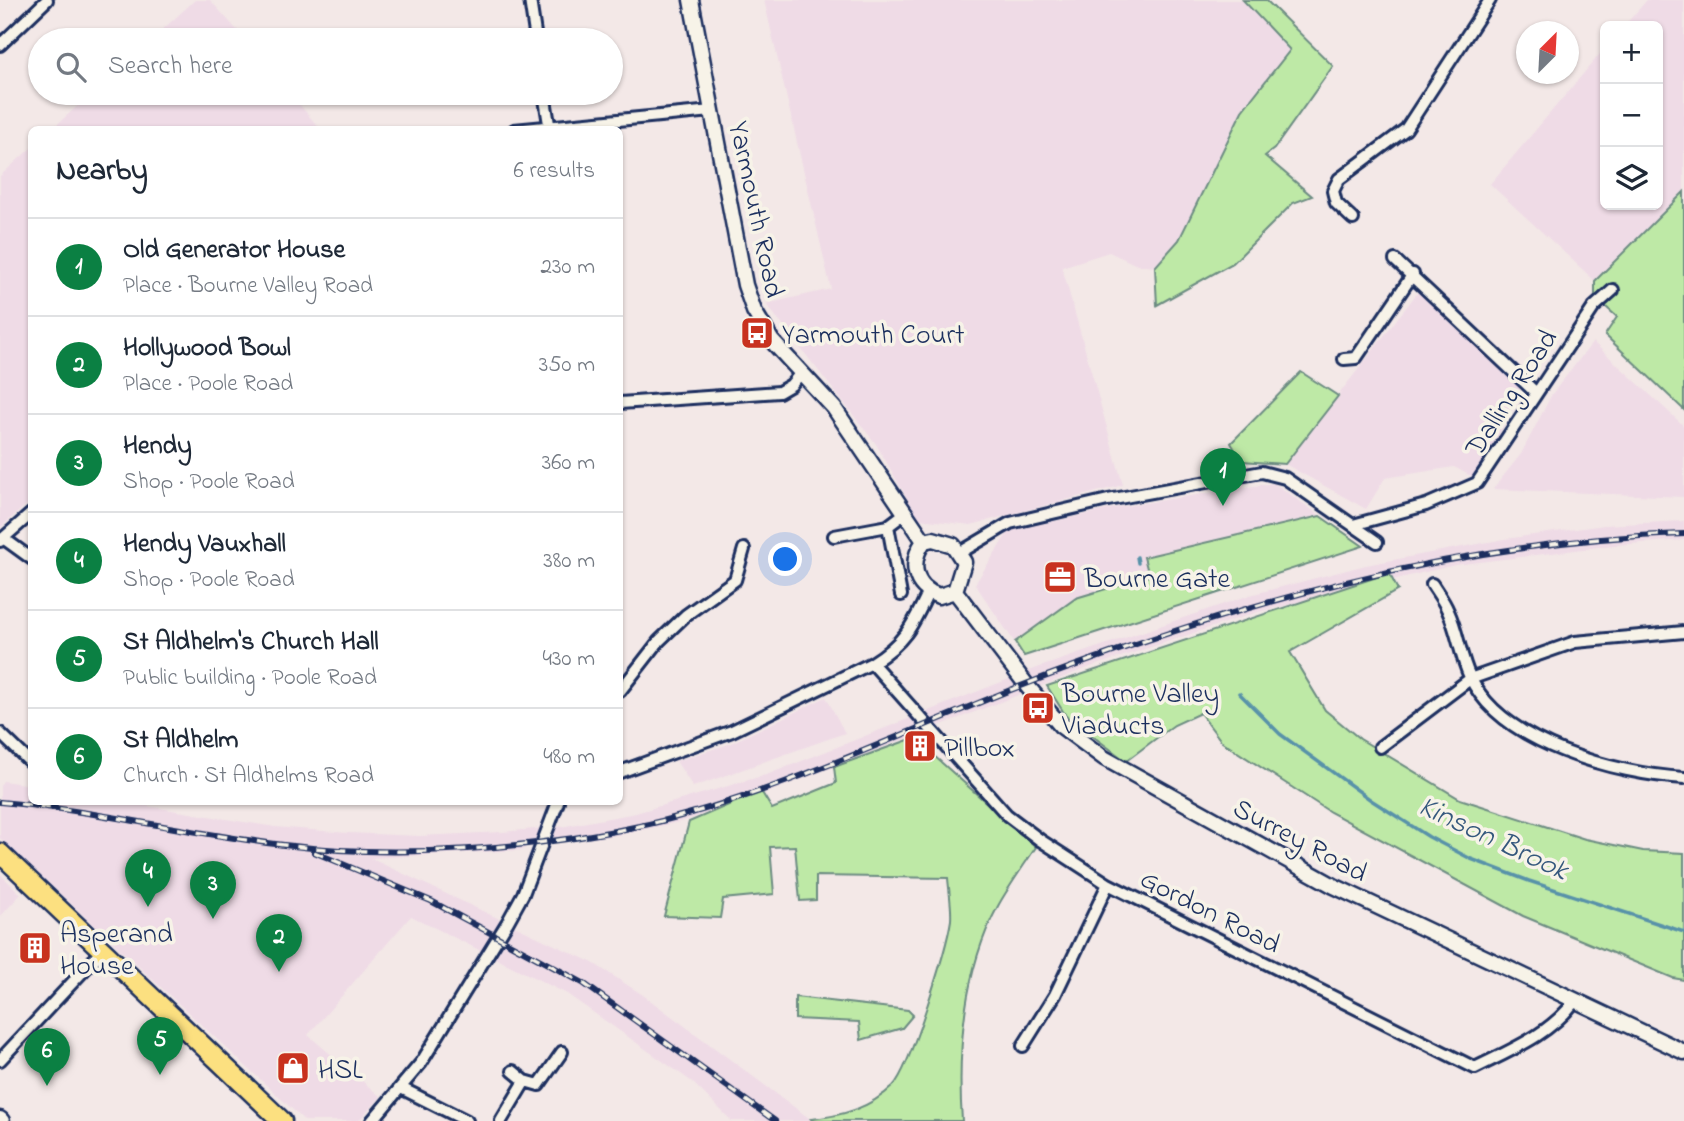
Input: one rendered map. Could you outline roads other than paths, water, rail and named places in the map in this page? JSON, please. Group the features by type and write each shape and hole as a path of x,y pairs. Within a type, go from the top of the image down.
{"highway":[{"path":"0,853 101,952 282,1121"}],"street":[{"path":"0,46 47,0"},
{"path":"530,0 534,28"},
{"name":"Yarmouth Road","path":"691,0 745,285 763,328 800,374 835,408 924,541"},
{"path":"1353,219 1336,203 1333,191 1339,179 1406,128 1490,0"},
{"path":"546,105 550,126"},
{"path":"569,126 712,111"},
{"path":"1395,260 1413,274 1535,392"},
{"path":"1344,359 1356,358 1413,274"},
{"name":"Dalling Road","path":"1353,525 1426,505 1477,483 1594,307 1612,290"},
{"path":"623,403 779,391 791,385 800,374"},
{"path":"961,552 1010,523 1108,500 1262,472 1274,473 1377,542"},
{"path":"834,536 888,526 904,514"},
{"path":"28,516 2,539 28,556"},
{"path":"888,526 901,595"},
{"path":"944,540 961,552 964,571 956,591 939,596 928,593 920,585 915,566 916,552 924,541 944,540"},
{"path":"623,687 659,641 685,615 735,580 744,549"},
{"path":"1432,583 1448,611 1470,679 1494,711 1539,740 1577,758 1616,770 1684,778"},
{"name":"Surrey Road","path":"956,591 1028,687 1061,726 1104,758 1272,854 1684,1052"},
{"path":"623,771 732,731 872,663 892,650 909,634 928,593"},
{"path":"1380,747 1426,709 1470,679 1575,642 1684,632"},
{"name":"Gordon Road","path":"872,663 1007,815 1040,840 1108,884 1475,1068 1542,1035 1560,1021 1575,1001"},
{"path":"0,733 28,760"},
{"path":"372,1121 401,1088 435,1041 523,894 557,805"},
{"path":"1023,1046 1055,995 1108,884"},
{"path":"0,1060 101,952"},
{"path":"513,1071 525,1081 539,1086 562,1052"},
{"path":"501,1121 525,1081"},
{"path":"401,1088 467,1121"}],"waterway":[{"name":"Kinson Brook","path":"1137,557 1138,563"},
{"name":"Kinson Brook","path":"1239,693 1280,734 1371,800 1429,837 1471,859 1529,881 1684,932"}],"railway":[{"path":"0,802 248,840 327,849 467,849 606,833 741,798 1089,660 1255,606 1424,565 1510,550 1597,539 1684,534"},
{"path":"314,852 431,901 583,983 775,1121"}],"place":[{"name":"Yarmouth Court","path":"757,333"},
{"name":"Old Generator House","path":"1223,506"},
{"name":"Bourne Gate","path":"1060,577"},
{"name":"Bourne Valley Viaducts","path":"1038,708"},
{"name":"Pillbox","path":"920,746"},
{"name":"Hendy Vauxhall","path":"148,907"},
{"name":"Hendy","path":"213,919"},
{"name":"Asperand House","path":"35,948"},
{"name":"Hollywood Bowl","path":"279,972"},
{"name":"HSL","path":"293,1068"},
{"name":"St Aldhelm's Church Hall","path":"160,1075"},
{"name":"St Aldhelm","path":"47,1086"}]}
